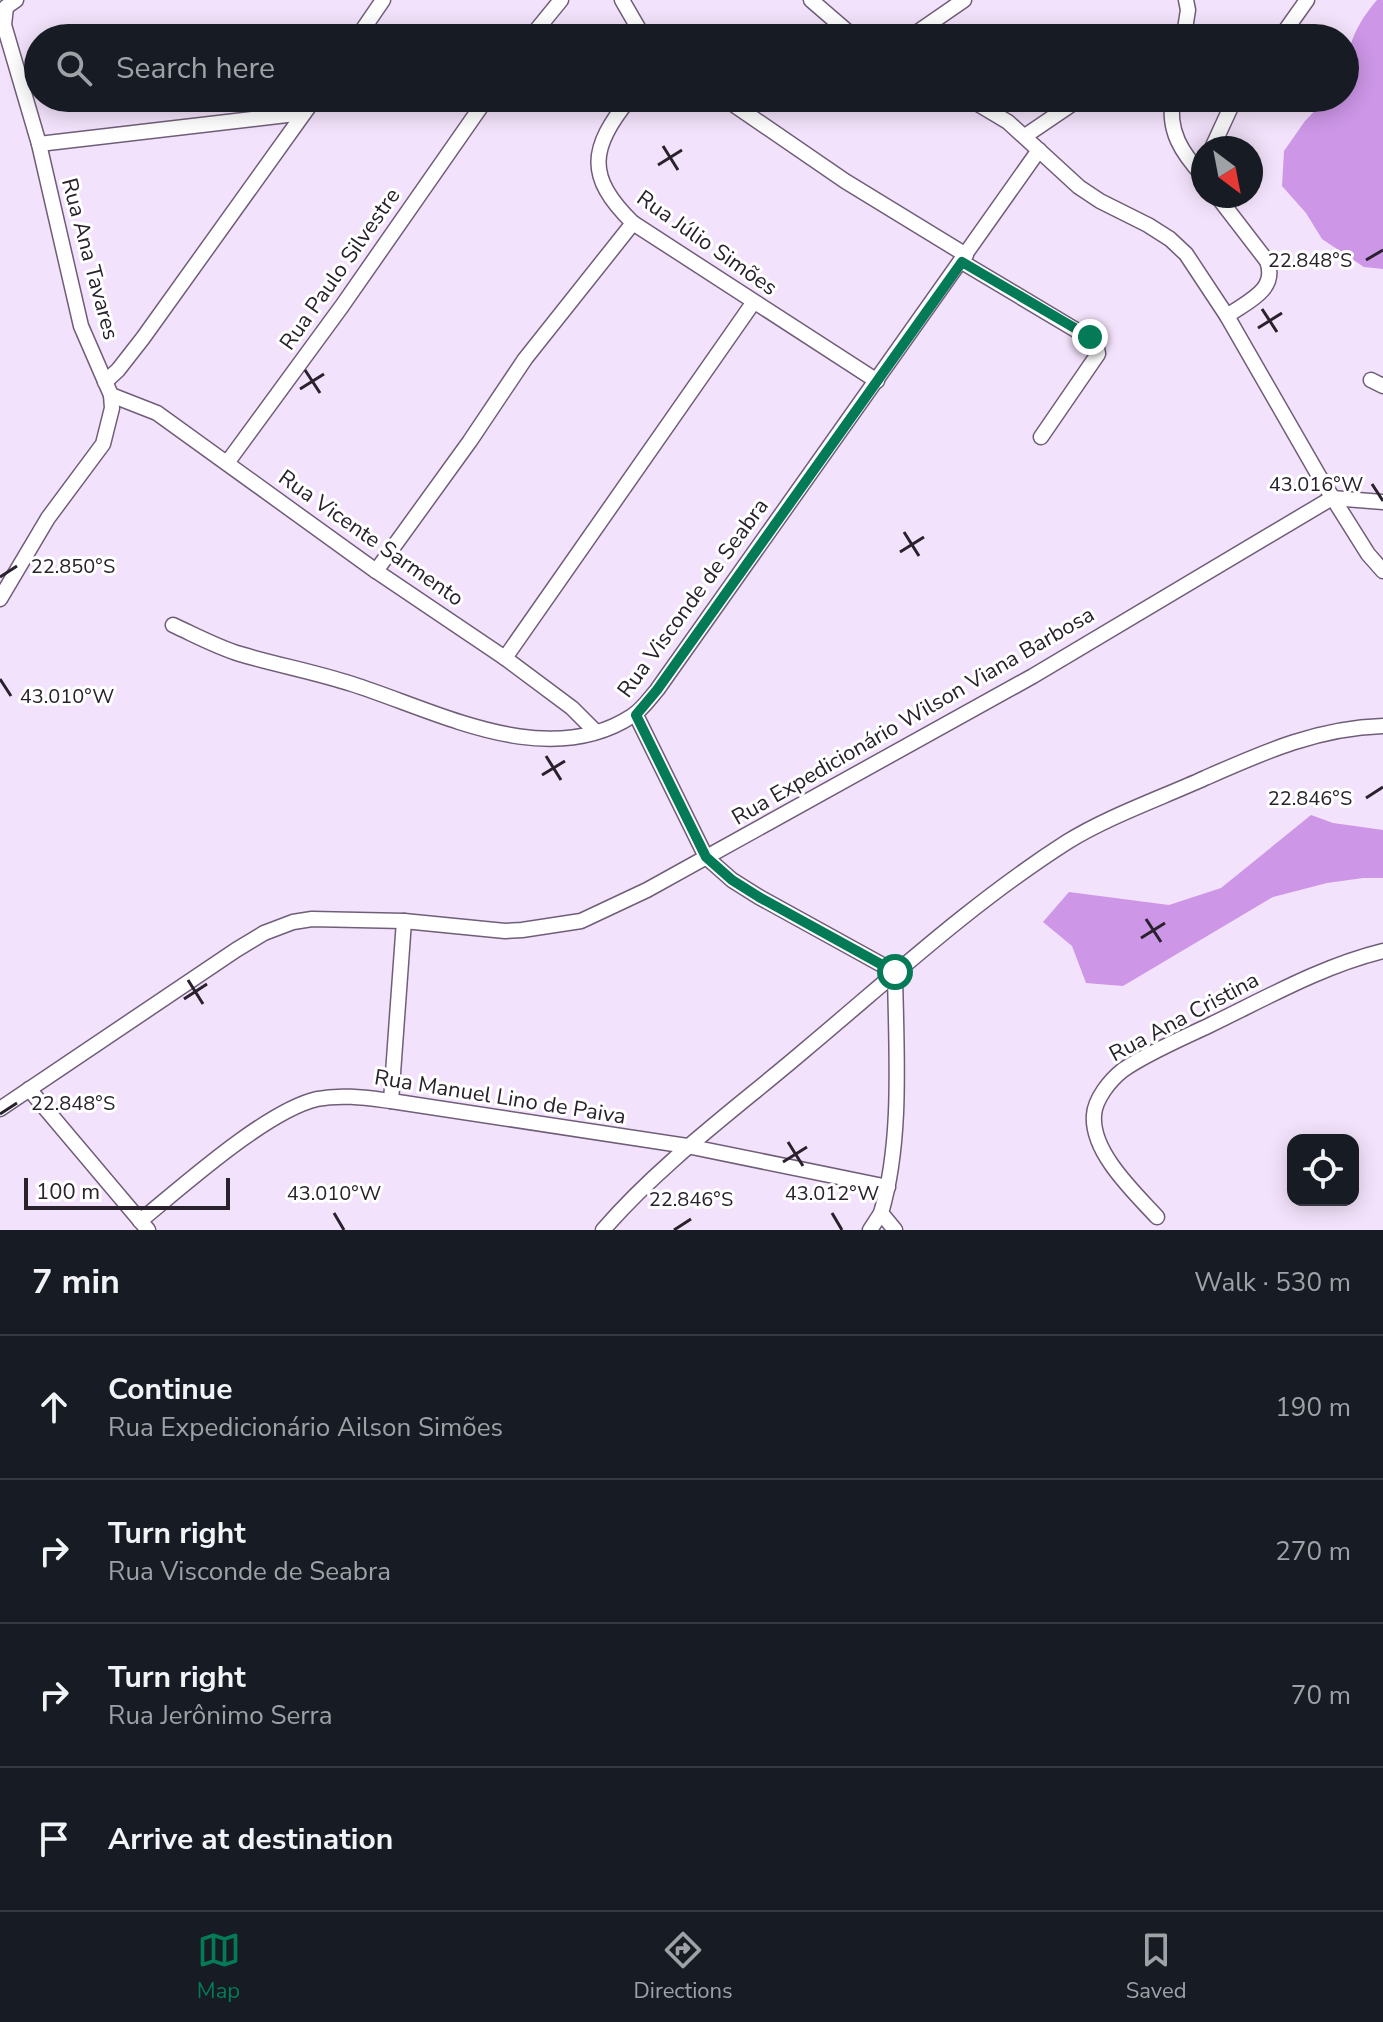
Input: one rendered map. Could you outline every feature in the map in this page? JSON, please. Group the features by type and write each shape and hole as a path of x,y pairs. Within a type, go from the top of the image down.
{"street":[{"name":"Rua Ana Tavares","path":"16,0 6,7 4,25 24,93"},
{"path":"367,24 383,0"},
{"path":"541,24 561,0"},
{"path":"622,0 636,24"},
{"path":"811,0 839,24"},
{"path":"929,24 964,0"},
{"path":"1185,24 1188,10 1186,0"},
{"path":"1290,24 1307,0"},
{"name":"Rua Ana Tavares","path":"30,112 81,326 108,388"},
{"name":"Rua Paulo Silvestre","path":"227,463 342,306 477,112"},
{"name":"Rua Júlio Simões","path":"621,112 603,138 597,163 604,189 616,206 633,223 877,381"},
{"path":"744,112 845,181 1096,342 1098,354 1041,437"},
{"path":"991,112 1008,122 1058,169 1100,201 1170,239 1201,275 1332,498 1368,554 1383,571"},
{"path":"1025,136 1060,112"},
{"path":"1172,112 1176,139 1191,163"},
{"path":"1218,136 1229,112"},
{"path":"39,144 304,113"},
{"path":"0,599 48,518 103,444 111,420 108,388 304,113"},
{"name":"Rua Visconde de Seabra","path":"173,625 238,653 335,678 469,727 535,738 564,738 596,732 636,715 657,690 1039,150"},
{"path":"1226,208 1267,261 1271,272 1263,290 1227,316"},
{"path":"376,571 525,359 633,223"},
{"path":"505,658 753,303"},
{"name":"Rua Vicente Sarmento","path":"108,388 157,413 376,571 505,658 572,708 596,732"},
{"path":"1332,498 1383,502"},
{"name":"Rua Expedicionário Wilson Viana Barbosa","path":"3,1103 29,1089 264,933 293,922 312,919 404,921 505,931 581,921 647,890 1033,676 1332,498"},
{"path":"636,715 706,857 732,880 759,897 895,972"},
{"path":"603,1230 687,1146 808,1048 970,909 1070,841 1280,744 1349,727 1383,726"},
{"path":"391,1101 404,921"},
{"name":"Rua Ana Cristina","path":"1157,1217 1117,1172 1099,1142 1094,1115 1103,1091 1123,1070 1180,1040 1348,960 1383,951"},
{"path":"870,1230 881,1213 893,1150 895,972"},
{"path":"29,1089 144,1225"},
{"name":"Rua Manuel Lino de Paiva","path":"144,1225 230,1150 292,1108 318,1099 344,1096 687,1146 888,1187"},
{"path":"881,1213 895,1230"}],"shaded area":[{"path":"1377,0 1383,0 1383,269 1364,267 1322,239 1306,213 1282,186 1284,151 1314,112 1359,112 1359,25"},
{"path":"1311,815 1333,823 1383,830 1383,878 1327,883 1273,897 1123,986 1086,983 1072,946 1043,922 1069,892 1169,905 1221,888"}],"route":[{"path":"895,972 759,897 732,880 706,857 636,715 657,690 962,262 1090,337"}]}
